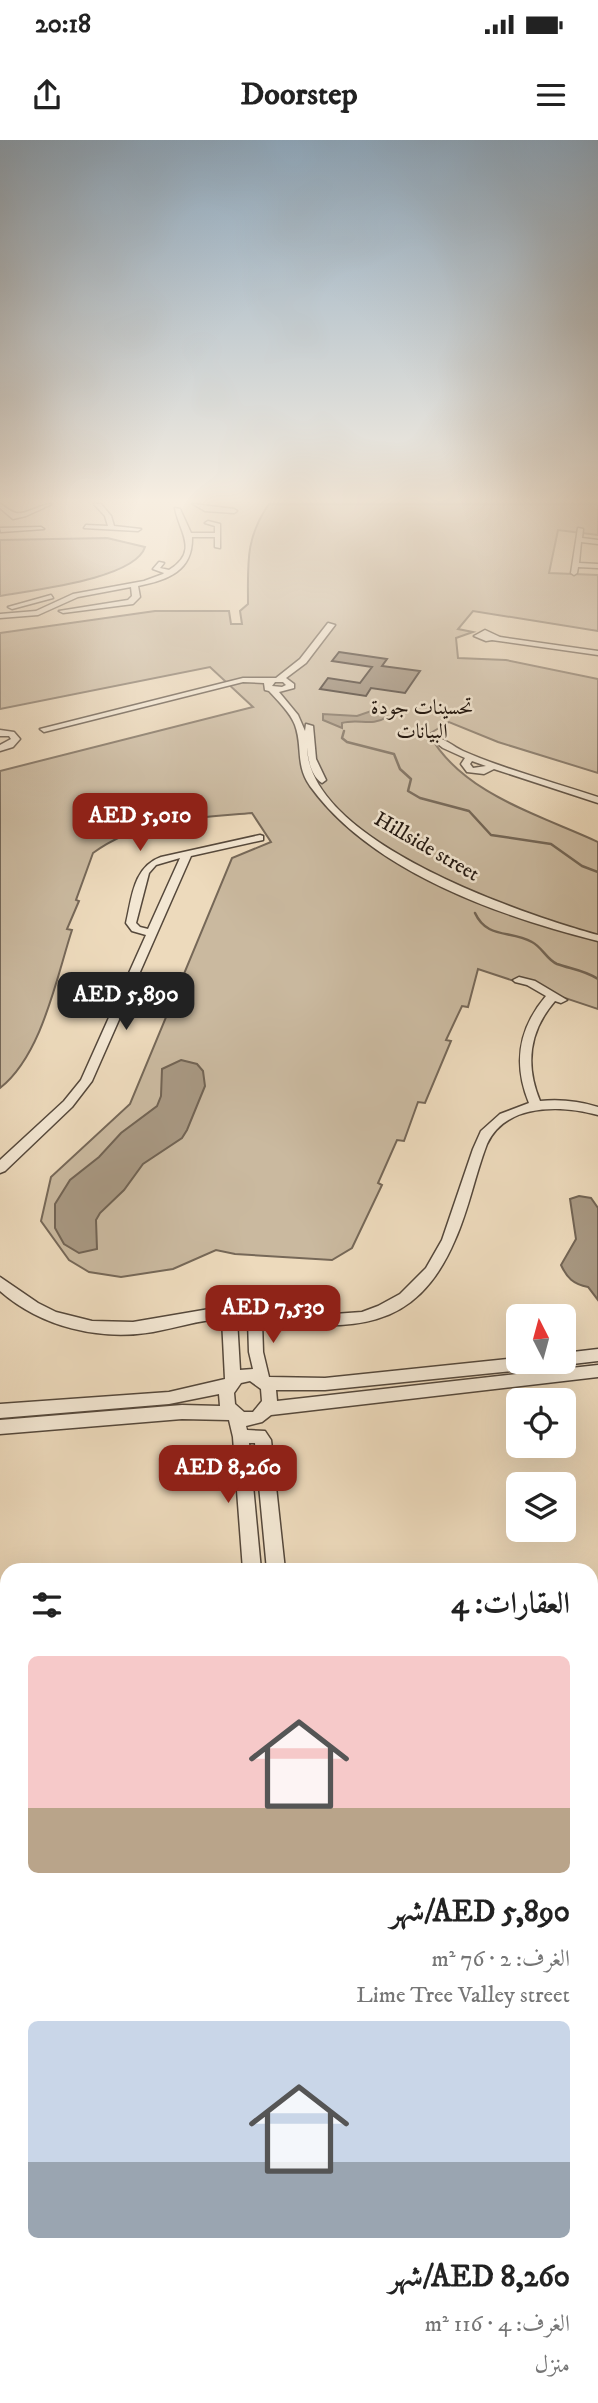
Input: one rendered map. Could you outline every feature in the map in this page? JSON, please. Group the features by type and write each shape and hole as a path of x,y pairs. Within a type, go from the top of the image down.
{"street":[{"path":"0,616 41,612 43,610"},
{"path":"63,611 73,610"},
{"path":"44,729 247,682 288,686 303,661 331,625"},
{"path":"470,628 485,632 478,636 598,653"},
{"path":"272,684 303,661"},
{"name":"Hillside street","path":"272,684 299,724 301,757 310,778 328,801 406,861 453,886 520,914 598,938"},
{"name":"Hillside street","path":"288,686 286,695 307,721 312,759 320,777 368,831 468,886 520,907 598,931"},
{"path":"0,733 11,734 16,739 10,745 0,748"},
{"path":"437,738 442,745 471,757 598,800"},
{"path":"152,933 136,929 131,923 144,872 158,860 260,838"},
{"path":"0,1168 81,1089 187,854"},
{"path":"519,980 557,998 533,1021 524,1050 527,1083 536,1106"},
{"path":"0,1283 22,1301 42,1312 88,1326 141,1328 204,1314 255,1314 300,1322 339,1322 375,1314 405,1299 427,1279 441,1256 485,1136 504,1117 536,1106 568,1105 598,1111"},
{"path":"229,1313 232,1383 224,1401 234,1414 242,1437 251,1563"},
{"path":"255,1314 256,1339 263,1378 272,1396 268,1409"},
{"path":"231,1338 237,1332 246,1331 256,1339"},
{"path":"576,1358 598,1356"},
{"path":"0,1411 152,1400 232,1383 246,1377 335,1383 506,1366"},
{"path":"0,1427 181,1412 254,1417 268,1409 302,1402 598,1371"},
{"path":"242,1437 258,1436 263,1440 275,1563"}],"shaded area":[{"path":"598,610 598,631 473,611 458,629 473,632 456,638 458,658 506,660 598,679 598,773 498,742 449,722 429,734 443,755 482,787 528,812 598,842 598,1009 478,969 468,1007 462,1006 446,1040 451,1041 425,1103 418,1102 404,1141 397,1140 378,1183 382,1185 352,1248 332,1260 235,1254 216,1250 173,1269 121,1277 89,1272 69,1260 41,1221 51,1177 130,1104 232,858 271,842 252,813 190,819 149,827 130,833 93,853 76,900 79,901 67,929 72,930 46,1015 27,1056 0,1088 0,771 253,707 210,667 0,709 0,633 155,611 229,611 231,624 242,624 240,611"},
{"path":"377,709 385,711 387,717 370,722 342,723 342,728 323,720 323,714 357,716"},
{"path":"181,1060 197,1064 203,1071 205,1086 187,1130 182,1138 143,1164 124,1190 100,1213 96,1220 97,1249 79,1253 64,1244 55,1228 55,1204 70,1180 99,1157 121,1133 157,1106 161,1096 162,1069"},
{"path":"579,1196 591,1198 598,1208 598,1300 588,1287 571,1280 561,1265 576,1239 570,1199"}],"building":[{"path":"339,652 387,659 382,666 420,671 405,693 371,688 366,696 320,689 328,678 360,683 372,667 332,661"}],"waterway":[{"path":"344,731 342,738 347,742 394,754 400,769 411,779 408,791 420,798 469,811 491,835 551,844 582,866 598,872"},
{"path":"475,913 486,927 524,938 539,947 553,962 598,979"}],"district":[{"name":"تحسينات جودة البيانات","path":"422,719"}]}
